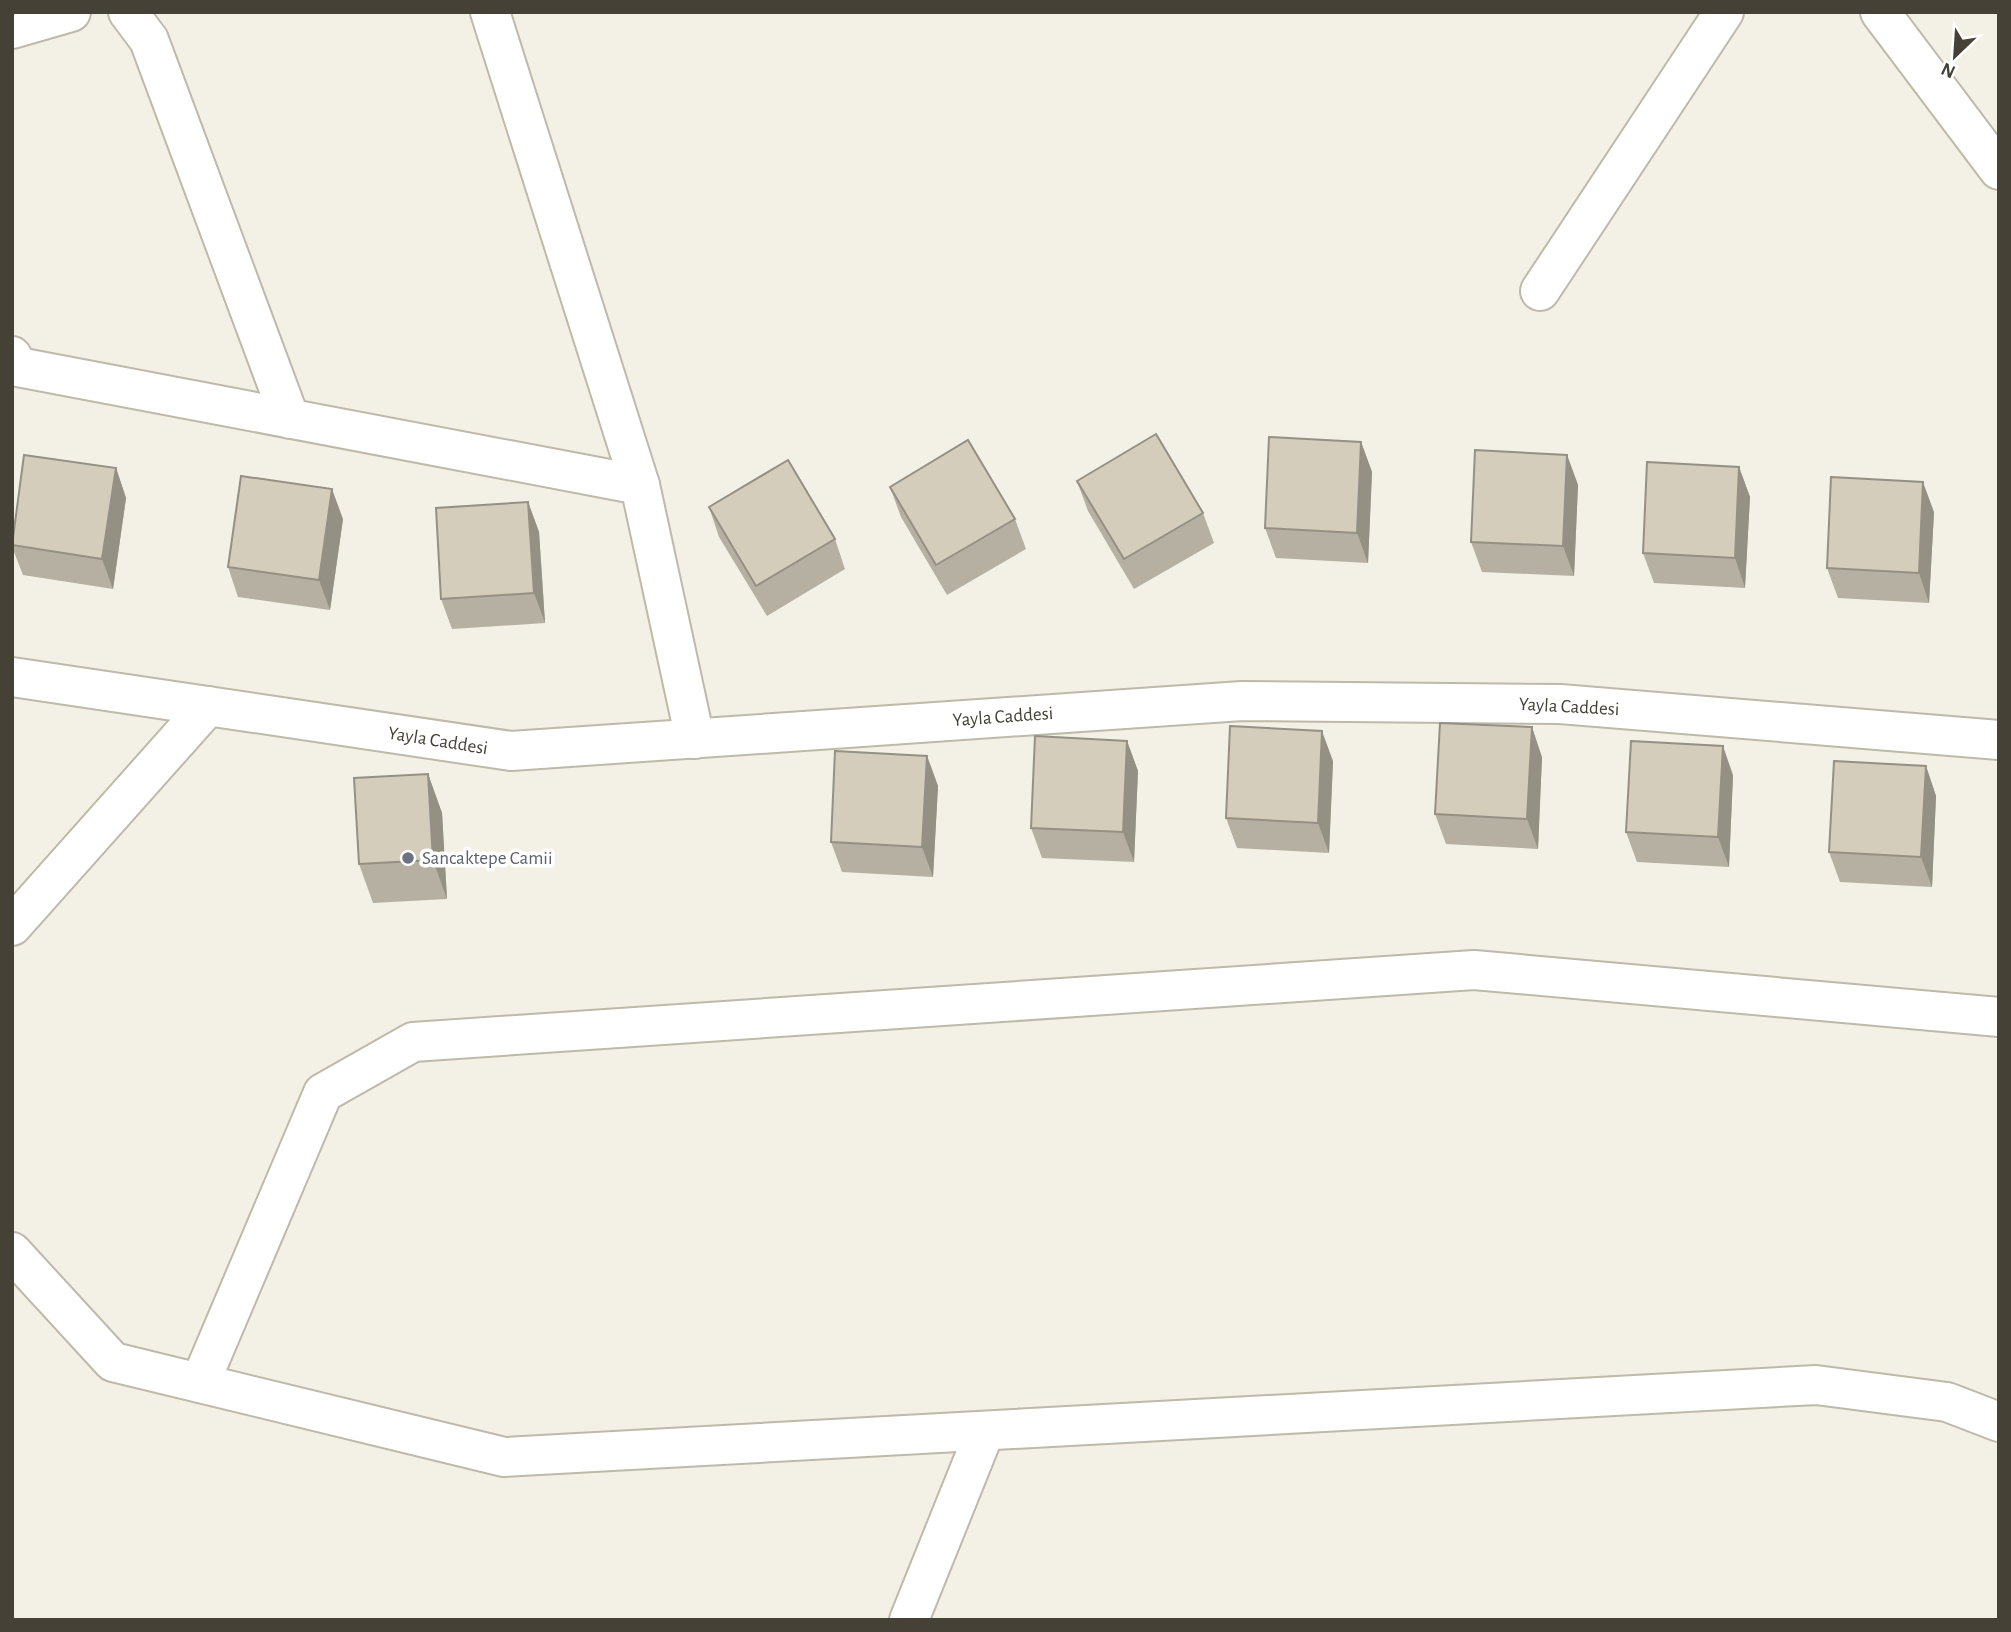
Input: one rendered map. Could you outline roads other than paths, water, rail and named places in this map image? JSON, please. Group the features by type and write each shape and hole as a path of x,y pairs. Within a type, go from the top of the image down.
{"street":[{"path":"12,29 71,12"},
{"path":"128,12 149,40 290,419"},
{"path":"490,12 640,485 695,739"},
{"path":"1540,291 1724,12"},
{"path":"1880,12 1999,170"},
{"path":"12,356 18,367 640,485"},
{"name":"Yayla Caddesi","path":"12,677 511,751 1256,701 1560,705 1999,740"},
{"path":"12,926 208,706"},
{"path":"200,1383 323,1093 413,1042 1474,970 1999,1017"},
{"path":"12,1252 113,1362 504,1457 1816,1385 1947,1402 1999,1422"},
{"path":"909,1620 985,1431"}],"place":[{"name":"Sancaktepe Camii","path":"408,858"}]}
